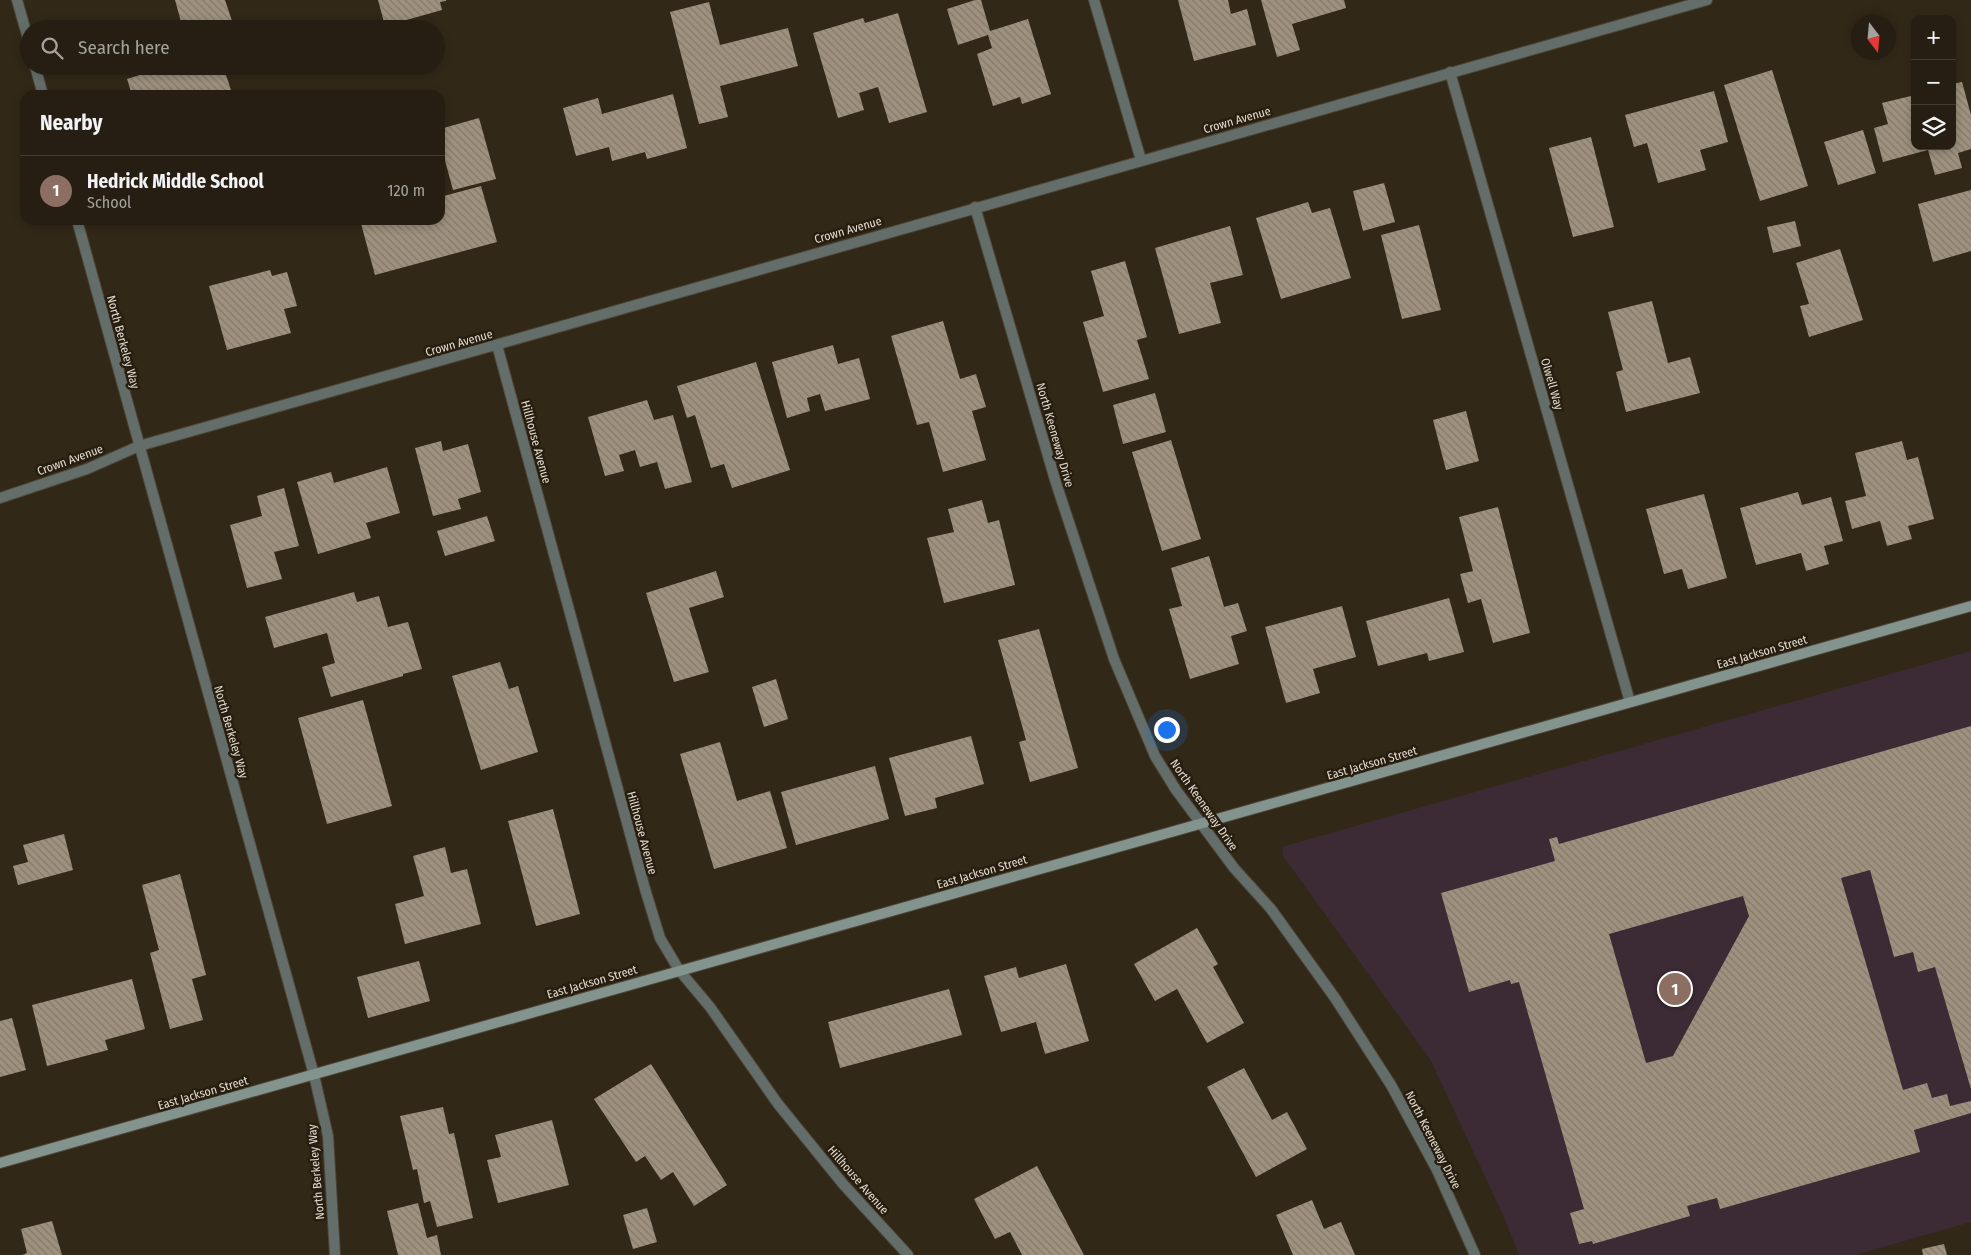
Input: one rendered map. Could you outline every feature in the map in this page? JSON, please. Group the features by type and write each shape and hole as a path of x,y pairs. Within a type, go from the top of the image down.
{"street":[{"path":"17,0 23,20"},
{"path":"1094,0 1141,160"},
{"name":"Crown Avenue","path":"0,498 87,469 139,446 1707,0"},
{"name":"Olwell Way","path":"1450,72 1630,702"},
{"path":"37,75 42,90"},
{"name":"North Keeneway Drive","path":"975,207 1056,483 1114,659 1155,756 1176,790 1201,824 1234,868 1271,910 1335,998 1392,1085 1437,1170 1475,1255"},
{"name":"North Berkeley Way","path":"78,225 314,1075 328,1136 335,1255"},
{"name":"Hillhouse Avenue","path":"497,345 644,889 660,938 679,970 710,1007 784,1111 843,1184 908,1255"},
{"name":"East Jackson Street","path":"0,1162 314,1075 679,970 1971,606"}],"shaded area":[{"path":"1971,651 1971,1222 1855,1255 1519,1255 1503,1215 1430,1059 1283,856 1282,847"}],"building":[{"path":"175,0 225,0 232,20 181,20"},
{"path":"378,0 446,0 440,2 442,10 406,20 383,20"},
{"path":"975,0 981,0 990,31 1028,19 1051,94 1022,104 1020,97 993,106 977,54 992,48 988,35 958,45 947,9"},
{"path":"1178,0 1228,0 1231,14 1247,9 1256,45 1194,61"},
{"path":"1261,0 1344,0 1346,8 1292,24 1300,50 1277,57"},
{"path":"709,2 720,45 788,28 798,66 720,86 728,117 699,124 670,12"},
{"path":"898,13 927,112 889,123 878,87 859,93 864,110 838,118 813,33 863,18 865,23"},
{"path":"1772,70 1808,186 1760,201 1724,85"},
{"path":"140,75 226,75 231,90 130,90 127,79"},
{"path":"1962,82 1971,115 1971,149 1958,153 1962,168 1935,175 1928,150 1956,150 1956,83"},
{"path":"1714,91 1728,142 1700,150 1706,170 1658,183 1647,143 1634,147 1625,115"},
{"path":"673,94 687,148 647,159 645,152 612,161 609,147 576,156 563,108 598,98 602,114"},
{"path":"1911,96 1911,150 1928,150 1883,162 1874,128 1888,124 1882,103"},
{"path":"479,118 496,179 453,190 445,160 445,128"},
{"path":"1863,130 1876,173 1838,185 1824,142"},
{"path":"1591,137 1614,227 1573,237 1549,148"},
{"path":"1384,183 1395,222 1363,231 1353,191"},
{"path":"481,186 497,242 375,275 361,225 445,225 445,196"},
{"path":"1971,190 1971,251 1933,262 1918,204"},
{"path":"1308,202 1312,213 1330,208 1351,278 1281,299 1256,218"},
{"path":"1795,221 1801,246 1773,253 1767,227"},
{"path":"1419,225 1441,310 1402,319 1381,235"},
{"path":"1230,226 1243,275 1210,283 1221,323 1179,334 1155,248"},
{"path":"1840,249 1863,320 1809,337 1800,306 1809,304 1796,263"},
{"path":"1125,261 1147,337 1137,340 1149,379 1103,392 1083,322 1104,316 1091,271"},
{"path":"270,270 272,276 287,272 297,306 284,309 291,333 227,350 209,286"},
{"path":"1652,301 1668,363 1690,357 1700,393 1626,412 1616,372 1623,370 1608,312"},
{"path":"943,321 960,379 976,374 986,407 972,411 986,460 943,472 929,422 917,425 891,336"},
{"path":"833,345 838,364 859,358 870,399 825,411 820,394 807,398 810,411 787,418 772,362"},
{"path":"756,362 790,470 732,488 724,464 711,468 695,415 687,418 677,386"},
{"path":"1155,393 1166,432 1123,444 1113,405"},
{"path":"647,400 654,420 673,415 692,482 665,489 657,462 640,467 635,450 619,455 624,471 605,476 588,417"},
{"path":"1466,411 1479,461 1446,470 1433,420"},
{"path":"1171,440 1201,539 1162,551 1132,452"},
{"path":"441,441 443,451 468,444 481,492 458,499 461,509 433,516 415,448"},
{"path":"1902,441 1907,460 1918,457 1934,519 1908,526 1912,539 1887,546 1880,521 1852,529 1845,501 1866,496 1855,453"},
{"path":"387,467 400,513 366,523 371,538 318,554 297,482 331,472 334,483"},
{"path":"284,488 299,546 274,552 282,579 247,588 230,525 262,516 257,496"},
{"path":"1798,492 1802,505 1831,497 1843,541 1824,546 1829,564 1806,571 1801,553 1756,565 1740,508"},
{"path":"1704,494 1727,578 1688,589 1682,569 1664,574 1646,509"},
{"path":"982,500 988,523 999,520 1015,585 944,603 927,538 954,532 948,509"},
{"path":"1498,507 1530,633 1493,643 1481,599 1468,603 1460,574 1473,571 1459,517"},
{"path":"487,516 495,541 445,556 437,531"},
{"path":"1209,556 1224,607 1238,603 1247,631 1231,636 1239,664 1190,679 1169,609 1182,606 1171,568"},
{"path":"716,571 724,597 689,608 709,672 674,682 646,593"},
{"path":"354,592 357,602 379,596 388,627 408,622 422,669 331,697 322,667 335,663 327,633 274,648 265,617"},
{"path":"1449,598 1464,652 1429,661 1427,653 1378,666 1366,621"},
{"path":"1342,606 1356,657 1313,669 1320,693 1286,703 1265,627"},
{"path":"1039,629 1078,768 1030,782 1019,742 1026,740 998,640"},
{"path":"500,662 509,689 518,686 538,752 481,770 452,676"},
{"path":"776,679 788,719 764,727 752,687"},
{"path":"363,700 392,806 327,824 298,718"},
{"path":"1971,726 1971,1089 1935,967 1918,972 1913,952 1894,957 1870,870 1841,878 1903,1090 1927,1083 1932,1098 1947,1094 1950,1106 1971,1101 1971,1113 1914,1130 1920,1152 1720,1209 1717,1198 1687,1206 1690,1216 1593,1244 1592,1241 1579,1244 1570,1213 1584,1209 1519,982 1511,984 1510,980 1469,992 1441,893 1555,861 1549,839 1557,837 1559,844","holes":["1743,896 1749,916 1673,1056 1646,1063 1609,934"]},
{"path":"971,736 984,784 935,798 937,808 905,816 889,758"},
{"path":"720,742 737,801 770,791 787,848 714,869 680,754"},
{"path":"875,766 889,819 796,845 781,792"},
{"path":"553,809 580,914 536,926 508,821"},
{"path":"64,834 73,870 18,885 13,866 28,862 23,845"},
{"path":"445,847 451,873 467,869 481,924 405,944 395,904 424,896 413,856"},
{"path":"180,874 206,975 192,979 203,1020 170,1029 150,953 159,950 142,885"},
{"path":"1197,928 1218,964 1213,967 1244,1023 1207,1043 1177,989 1155,1001 1134,964"},
{"path":"419,961 430,1001 368,1018 357,977"},
{"path":"1066,964 1089,1041 1045,1054 1036,1022 1001,1032 984,976 1016,967 1019,978"},
{"path":"132,979 145,1029 105,1040 108,1050 47,1066 32,1005"},
{"path":"949,989 962,1035 840,1068 828,1022"},
{"path":"12,1018 26,1070 0,1077 0,1021"},
{"path":"651,1064 727,1185 694,1206 673,1172 661,1180 645,1156 636,1162 594,1099"},
{"path":"1244,1068 1272,1120 1287,1112 1307,1149 1256,1177 1207,1087"},
{"path":"443,1107 449,1134 454,1133 473,1218 437,1227 430,1201 424,1203 417,1169 413,1170 400,1116"},
{"path":"552,1120 569,1185 498,1203 487,1160 501,1157 495,1135"},
{"path":"1037,1166 1084,1255 1022,1255 1010,1232 995,1239 974,1199"},
{"path":"1312,1200 1324,1229 1341,1222 1355,1255 1293,1255 1276,1215"},
{"path":"418,1203 427,1238 437,1235 441,1255 398,1255 387,1211"},
{"path":"647,1208 657,1242 633,1249 623,1215"},
{"path":"52,1221 62,1255 22,1255 27,1253 21,1229"},
{"path":"1944,1244 1947,1255 1923,1255 1922,1249"}],"place":[{"name":"Hedrick Middle School","path":"1675,989"}]}
